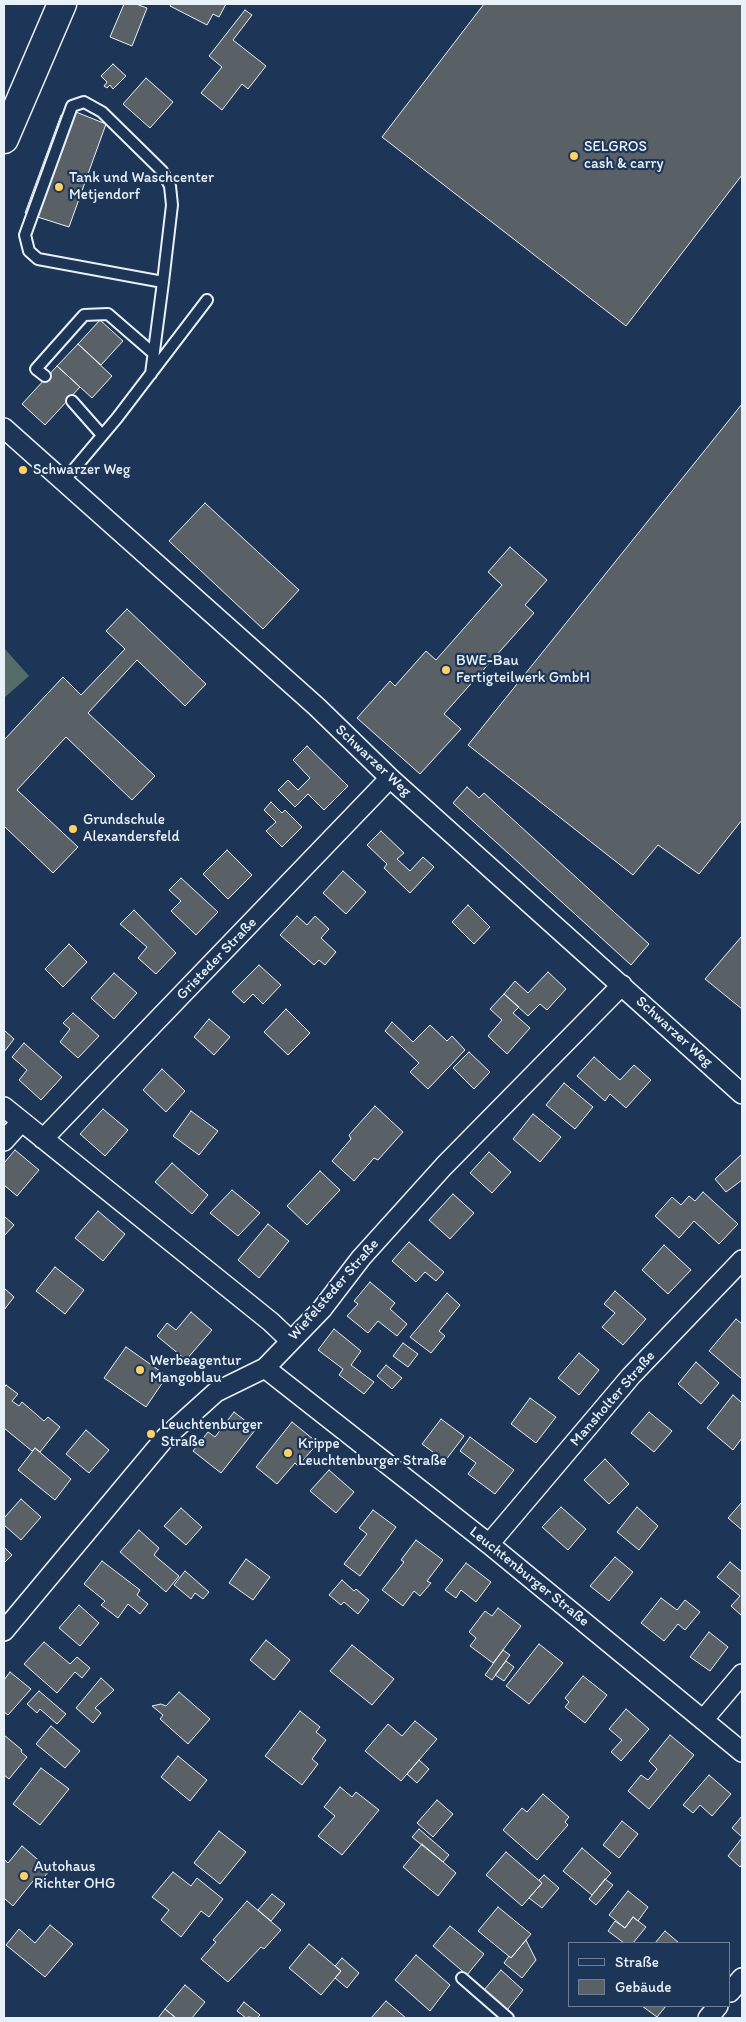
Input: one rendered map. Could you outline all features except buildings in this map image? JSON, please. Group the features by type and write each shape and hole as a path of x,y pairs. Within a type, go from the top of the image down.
{"main road":[{"path":"4,139 62,4"}],"street":[{"name":"Schwarzer Weg","path":"4,428 317,707 390,778 742,1094"},
{"name":"Gristeder Straße","path":"43,1139 390,778"},
{"name":"Wiefelsteder Straße","path":"4,1631 177,1425 216,1392 265,1368 322,1309 361,1258 444,1166 622,985"},
{"path":"4,1107 271,1322 291,1341"},
{"path":"4,1141 21,1122"},
{"name":"Mansholter Straße","path":"489,1544 631,1376 742,1260"},
{"name":"Leuchtenburger Straße","path":"265,1368 489,1544 742,1752"},
{"path":"703,1720 742,1674"},
{"path":"731,1991 742,1978"},
{"path":"708,2018 717,2007"}],"lane":[{"path":"150,374 163,282 172,205 170,186 162,171 102,112 84,102 72,106 25,235 29,251 38,259 163,282"},
{"path":"64,481 102,436 208,300"},
{"path":"45,376 36,369 84,315 108,314 153,353"},
{"path":"72,401 102,436"},
{"path":"462,1978 508,2018"}],"green space":[{"path":"4,648 29,676 4,698"}],"place":[{"name":"SELGROS cash & carry","path":"574,156"},
{"name":"Tank und Waschcenter Metjendorf","path":"59,187"},
{"name":"Schwarzer Weg","path":"23,470"},
{"name":"BWE-Bau Fertigteilwerk GmbH","path":"446,670"},
{"name":"Grundschule Alexandersfeld","path":"73,829"},
{"name":"Werbeagentur Mangoblau","path":"140,1370"},
{"name":"Leuchtenburger Straße","path":"151,1434"},
{"name":"Krippe Leuchtenburger Straße","path":"288,1453"},
{"name":"Autohaus Richter OHG","path":"24,1876"}]}
